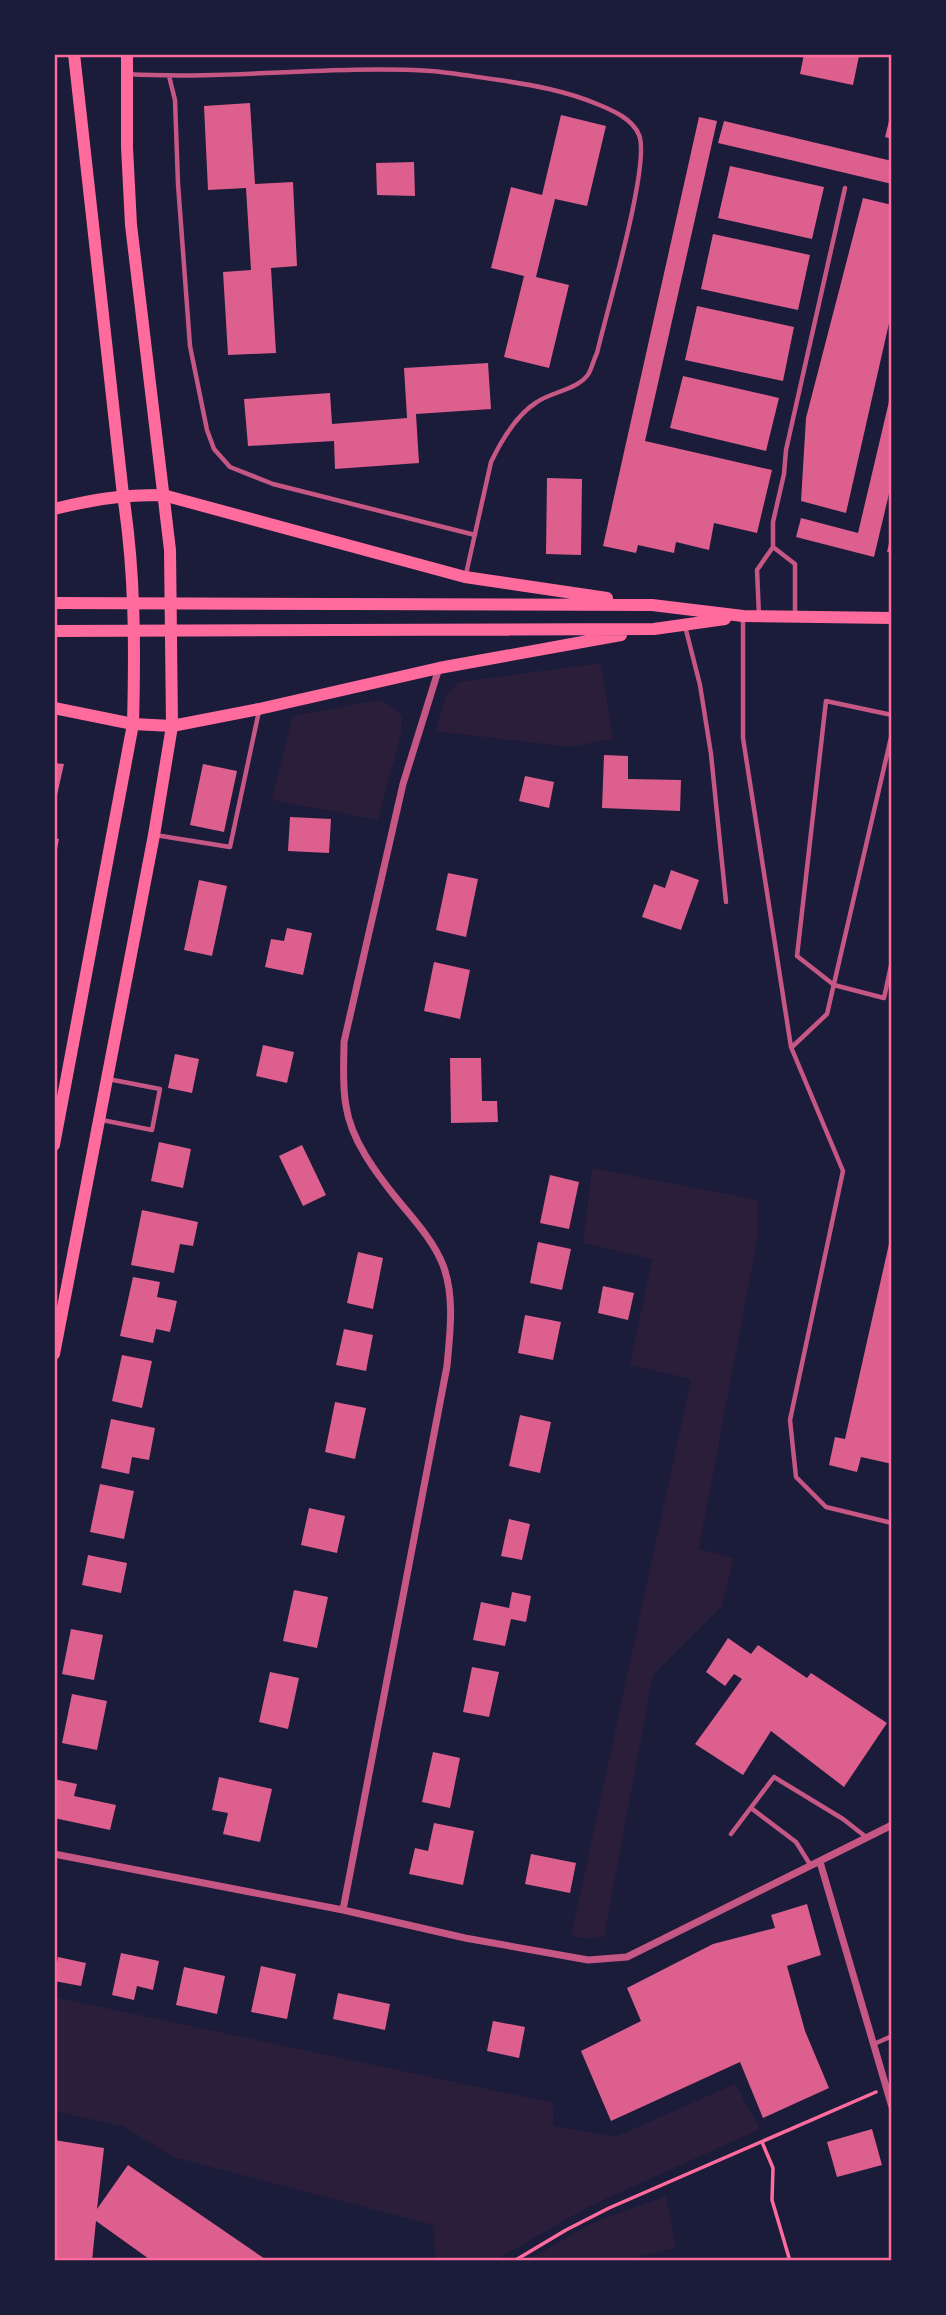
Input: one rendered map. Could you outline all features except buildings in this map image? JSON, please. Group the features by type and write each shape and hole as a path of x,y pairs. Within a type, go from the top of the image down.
{"main road":[{"path":"54,1145 133,724 135,657 131,544 123,495 74,54"},
{"path":"54,1354 154,835 172,726 170,550 131,225 127,147 127,54"},
{"path":"54,509 123,495 163,495 466,577 743,616 892,618"},
{"path":"54,603 652,605"},
{"path":"54,708 133,724 172,726 439,668 654,629 743,616"},
{"path":"54,631 654,629"}],"street":[{"path":"343,1910 447,1366 450,1292 443,1265 428,1236 381,1180 352,1129 346,1107 343,1077 344,1042 403,784 439,668"},
{"path":"54,1854 343,1910 465,1938 588,1960 627,1957 892,1825"},
{"path":"820,1862 892,2107"}],"lane":[{"path":"127,74 169,76 368,70 458,74 559,90 618,113 639,132 641,164 635,197 597,353 588,376 537,402 516,420 499,445 491,462 466,577"},
{"path":"169,76 175,100 178,184 190,346 207,430 214,449 229,467 273,484 475,535"},
{"path":"759,617 757,570 773,547 773,522 784,474 786,450 845,188"},
{"path":"773,547 795,564 795,617"},
{"path":"743,616 743,738 791,1047 843,1171 790,1420 796,1478 827,1507 892,1523"},
{"path":"685,625 700,685 726,902"},
{"path":"892,715 826,701 797,956 834,985 884,998 892,961"},
{"path":"154,835 230,847 259,709"},
{"path":"791,1047 828,1014 892,733"},
{"path":"99,1120 152,1130 160,1089 107,1079"},
{"path":"731,1833 774,1777 843,1819 867,1838"},
{"path":"751,1808 796,1842 811,1867"},
{"path":"874,2044 892,2036"}],"path":[{"path":"514,2261 609,2208 873,2093"},
{"path":"762,2142 773,2168 772,2200 790,2261"}],"shaded area":[{"path":"601,663 613,739 569,747 436,731 446,695 459,682"},
{"path":"379,700 390,705 402,716 401,734 378,820 272,800 293,716"},
{"path":"592,1168 758,1200 758,1235 699,1549 734,1558 722,1606 653,1675 604,1937 590,1939 571,1936 691,1379 630,1365 652,1259 583,1243"},
{"path":"54,1997 554,2103 553,2126 615,2137 735,2084 760,2129 588,2207 494,2261 436,2261 433,2225 173,2157 125,2127 54,2111"},
{"path":"666,2196 676,2248 618,2261 526,2261 592,2223"}]}
